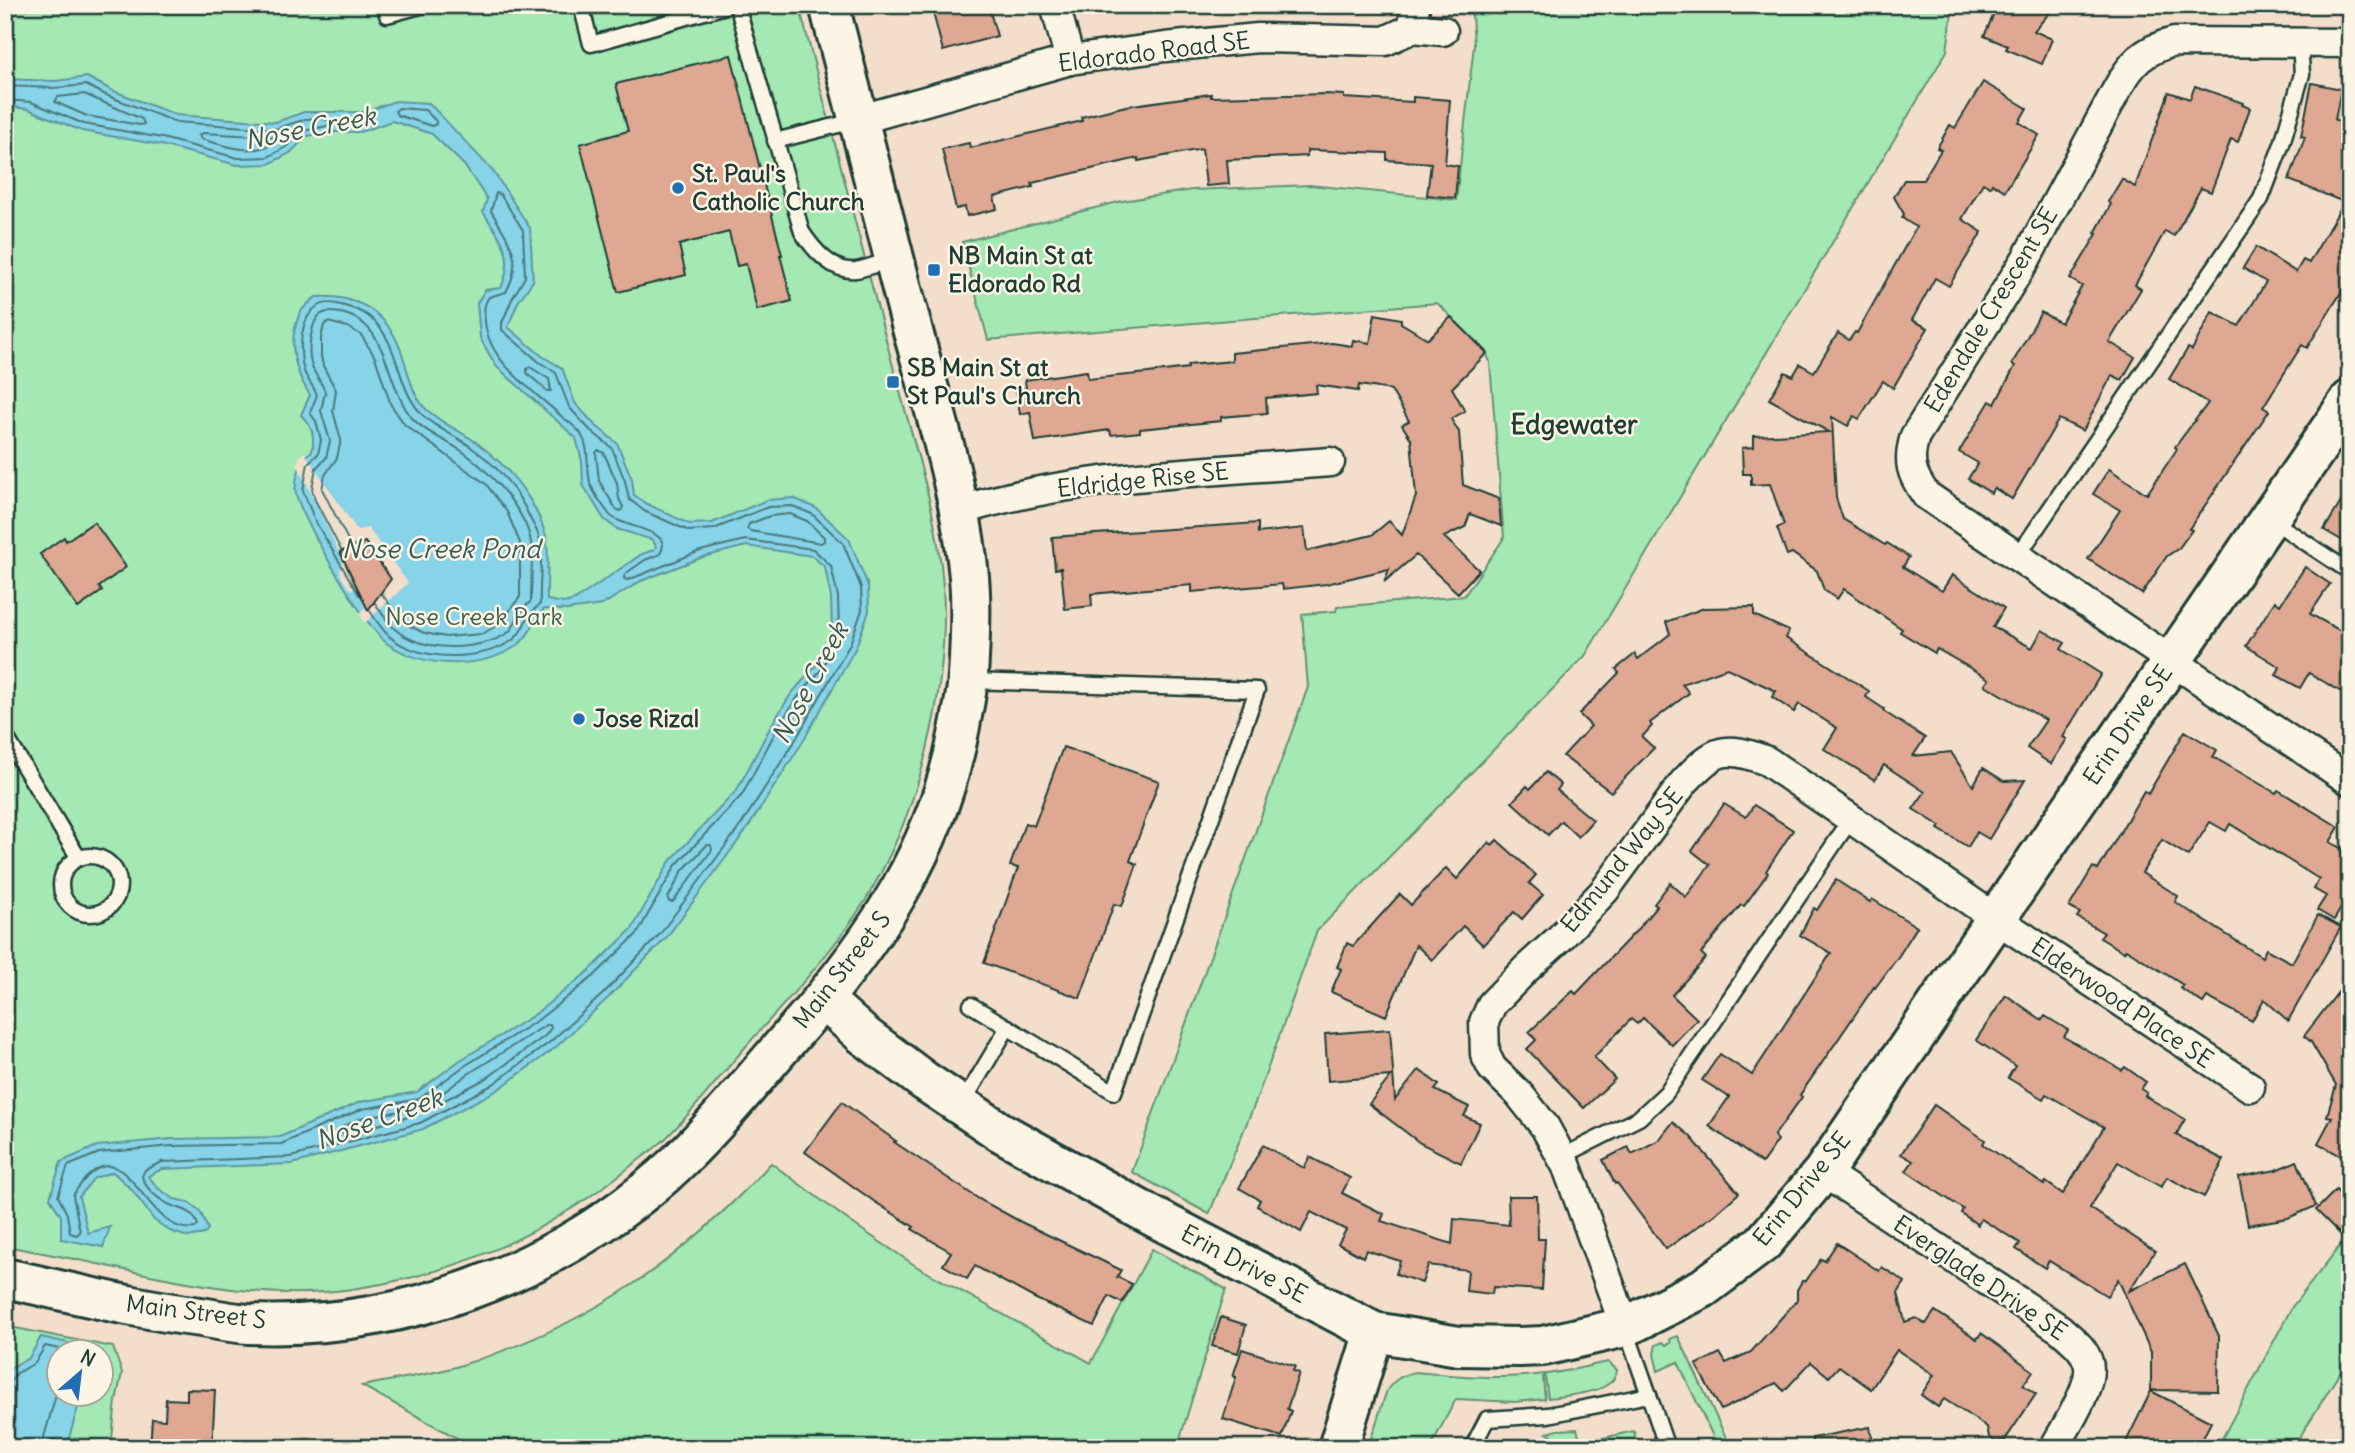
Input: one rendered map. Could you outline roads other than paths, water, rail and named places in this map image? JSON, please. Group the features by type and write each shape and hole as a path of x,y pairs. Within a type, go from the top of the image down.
{"street":[{"name":"Main Street S","path":"5,1278 165,1313 249,1324 323,1322 402,1310 463,1292 530,1265 595,1229 654,1183 696,1142 852,965 891,908 933,824 955,755 968,680 969,579 958,511 829,5"},
{"path":"1055,5 1070,60"},
{"name":"Eldorado Road SE","path":"858,120 1070,60 1258,38 1385,41 1414,17 1443,31"},
{"name":"Edendale Crescent SE","path":"2350,43 2174,42 2145,53 2132,65 2026,259 1915,436 1910,454 1912,471 1926,495 2350,781"},
{"name":"Erin Drive SE","path":"823,999 862,1034 961,1107 1026,1147 1374,1332 1459,1346 1520,1347 1543,1346 1625,1327 1703,1288 1763,1242 1823,1172 2350,400"},
{"name":"Eldridge Rise SE","path":"958,511 1012,495 1092,482 1330,462"},
{"name":"Edmund Way SE","path":"1625,1327 1581,1204 1561,1157 1545,1127 1526,1102 1492,1068 1485,1054 1484,1023 1492,1004 1600,895 1684,782 1699,766 1720,751 1742,752 1767,761 1995,918"},
{"name":"Elderwood Place SE","path":"1995,918 2250,1087"},
{"name":"Everglade Drive SE","path":"1823,1172 2049,1322 2080,1347 2089,1364 2087,1383 2054,1448"},
{"path":"1338,1448 1374,1332"}],"lane":[{"path":"385,5 387,15 424,5"},
{"path":"581,5 591,44 729,5"},
{"path":"737,5 802,232 814,251 836,265 853,271 895,259"},
{"path":"2017,557 2261,199 2282,144 2302,74 2300,43"},
{"path":"775,141 858,120"},
{"path":"2269,518 2350,572"},
{"path":"968,680 1256,690 1114,1092 971,1005"},
{"path":"5,735 78,857"},
{"path":"1561,1157 1639,1118 1666,1093 1851,819"},
{"path":"78,857 102,857 117,871 120,881 118,896 104,911 93,914 73,909 62,893 63,873 78,857"},
{"path":"961,1107 1008,1027"},
{"path":"1625,1327 1667,1448"},
{"path":"1472,1448 1487,1419 1548,1415 1649,1395"}],"water":[{"path":"87,77 111,90 176,115 276,122 304,112 365,112 395,101 429,103 493,171 530,228 533,281 518,302 508,327 542,356 562,368 575,403 595,425 617,443 632,479 634,495 689,524 712,523 767,500 793,498 816,508 849,539 868,586 869,611 856,647 802,743 747,829 666,938 555,1048 496,1091 423,1129 292,1164 162,1169 148,1176 158,1188 174,1199 188,1202 200,1211 208,1229 204,1234 188,1237 170,1231 154,1220 132,1190 113,1172 94,1178 79,1197 88,1233 110,1227 103,1247 61,1239 61,1216 50,1198 61,1162 97,1146 172,1139 280,1137 360,1102 417,1092 459,1061 534,1015 589,971 632,929 670,861 737,790 772,724 791,694 815,667 832,634 831,598 825,567 812,556 746,546 703,557 641,581 602,605 567,610 544,609 520,643 485,660 434,662 402,652 388,644 378,635 336,574 296,494 298,471 303,458 312,451 313,435 301,415 310,395 296,366 294,335 300,313 316,297 356,302 377,315 394,335 412,387 424,407 488,452 519,484 535,509 546,536 547,600 564,603 575,600 656,547 653,540 617,529 604,519 583,485 582,461 576,438 496,366 480,338 477,303 485,290 501,288 507,266 501,239 483,212 487,199 464,165 432,134 392,121 360,132 307,136 290,153 269,164 237,165 161,145 82,131 28,109 5,106 5,79 56,81"},
{"path":"41,1337 46,1338 46,1408 78,1408 66,1448 5,1448 5,1384 10,1368 29,1358"}],"place":[{"name":"St. Paul's Catholic Church","path":"678,188"},
{"name":"NB Main St at Eldorado Rd","path":"934,270"},
{"name":"SB Main St at St Paul's Church","path":"893,382"},
{"name":"Jose Rizal","path":"579,719"}],"district":[{"name":"Edgewater","path":"1574,425"}],"water label":[{"name":"Nose Creek","path":"310,128"},
{"name":"Nose Creek Pond","path":"441,549"},
{"name":"Nose Creek","path":"810,683"},
{"name":"Nose Creek","path":"379,1119"}],"park label":[{"name":"Nose Creek Park","path":"474,617"}]}
